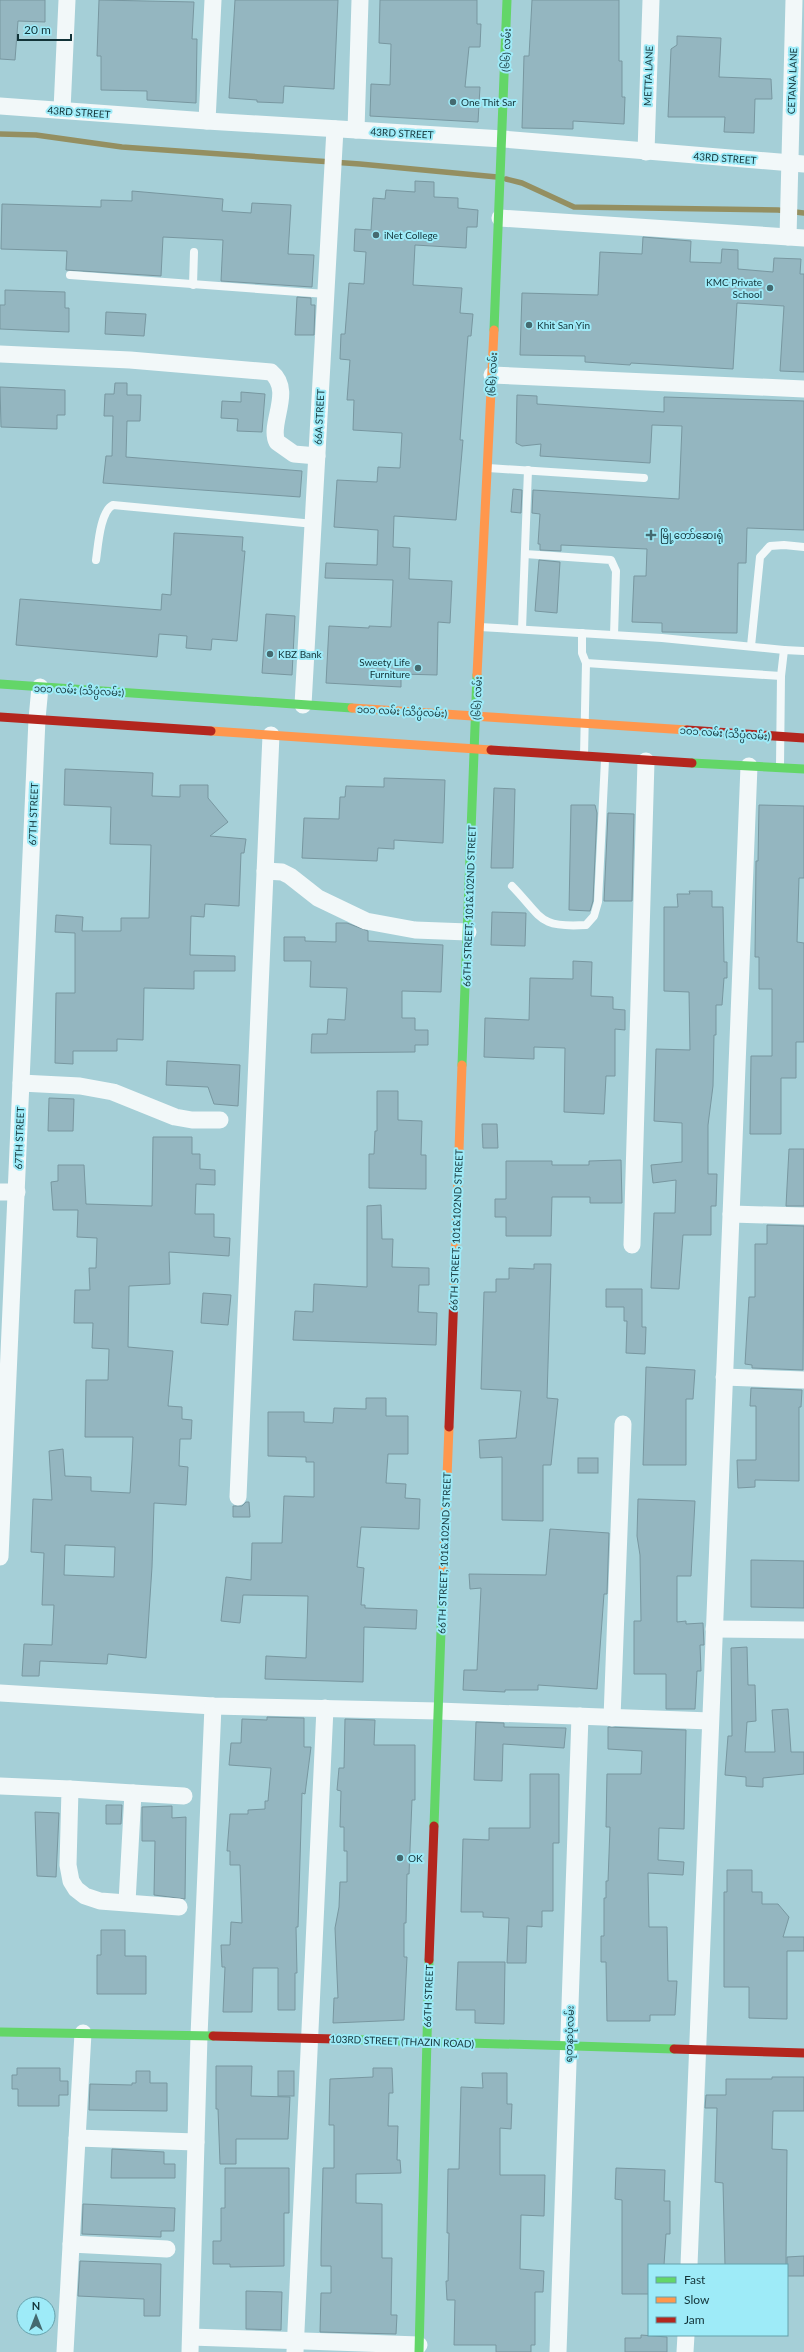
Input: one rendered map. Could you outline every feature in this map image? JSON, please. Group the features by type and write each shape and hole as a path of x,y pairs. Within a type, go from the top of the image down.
{"street":[{"path":"62,110 67,0"},
{"path":"207,121 212,0"},
{"path":"356,130 360,0"},
{"name":"(၆၆) လမ်း","path":"474,748 477,715 479,626 500,218 507,0"},
{"name":"METTA LANE","path":"646,152 651,0"},
{"name":"CETANA LANE","path":"794,0 797,163 788,209 796,238"},
{"name":"43RD STREET","path":"0,106 207,121 503,139 646,152 797,163"},
{"name":"66A STREET","path":"303,705 335,128"},
{"path":"500,218 796,238"},
{"path":"0,354 130,360 272,372 280,386 280,405 275,435 277,442 294,454 317,456"},
{"path":"492,375 804,389"},
{"name":"၁၀၁ လမ်း (သိပ္ပံလမ်း)","path":"0,684 804,738"},
{"name":"67TH STREET","path":"0,1557 8,1192 21,1083 37,719 40,687"},
{"path":"226,698 226,734"},
{"path":"0,716 226,734 271,735 605,757 646,762 804,769"},
{"path":"238,1497 271,735"},
{"name":"66TH STREET, 101&102ND STREET","path":"438,1711 474,748"},
{"path":"632,1245 646,762"},
{"path":"688,2264 749,766"},
{"path":"265,871 286,874 318,898 366,921 414,930 468,932"},
{"path":"21,1083 80,1086 113,1092 175,1117 192,1120 220,1120"},
{"path":"731,1214 804,1216"},
{"path":"724,1377 804,1380"},
{"path":"612,1718 623,1424"},
{"path":"714,1628 804,1630"},
{"path":"0,1693 213,1706 438,1711 710,1722"},
{"path":"213,1706 199,2036 190,2344 419,2349"},
{"path":"296,2346 325,1708"},
{"name":"66TH STREET","path":"419,2349 426,2042 438,1711"},
{"name":"ရတနာပုံလမ်း","path":"558,2352 580,1716"},
{"path":"0,1786 184,1796"},
{"path":"70,1789 68,1865 71,1881 84,1896 100,1901 179,1907"},
{"path":"127,1902 133,1793"},
{"name":"103RD STREET (THAZIN ROAD)","path":"0,2032 309,2038 804,2053"},
{"path":"65,2352 83,2033"},
{"path":"77,2138 196,2142"},
{"path":"71,2244 166,2249"},
{"path":"686,2336 686,2352"}],"lane":[{"path":"193,285 194,252"},
{"path":"70,275 326,294"},
{"path":"487,468 644,478"},
{"path":"522,629 528,470"},
{"path":"96,560 101,526 106,510 113,505 314,524"},
{"path":"751,646 760,558 770,546 784,545 804,547"},
{"path":"525,554 611,560 616,570 614,635"},
{"path":"479,626 614,635 804,651"},
{"path":"582,633 582,653 586,664 584,756"},
{"path":"780,767 781,676 784,650"},
{"path":"586,664 781,676"},
{"path":"512,886 530,904 540,918 553,925 586,925 594,916 598,902 605,757"}],"building":[{"path":"0,0 45,0 45,22 18,21 15,60 0,59"},
{"path":"99,0 194,2 192,39 197,39 196,103 147,100 147,91 101,90 101,56 97,56"},
{"path":"235,0 338,0 334,89 284,86 283,103 257,102 257,100 229,98"},
{"path":"380,0 477,0 477,24 481,24 480,47 469,47 465,87 480,87 478,122 370,116 371,84 390,85 391,44 379,43"},
{"path":"532,0 619,0 619,61 622,61 622,97 625,97 624,124 573,121 573,129 522,128 524,56 529,56"},
{"path":"677,36 721,38 719,77 771,79 772,99 755,99 754,133 724,132 725,117 668,117 671,49 677,45"},
{"path":"415,181 434,182 434,197 458,198 458,208 478,210 477,227 467,227 466,248 415,245 413,285 462,288 460,313 473,314 471,336 468,336 460,440 463,440 456,520 394,516 393,547 410,548 409,579 452,581 450,623 438,622 437,675 401,674 401,687 326,683 329,626 369,628 369,626 391,627 393,580 325,578 326,563 377,565 378,530 334,527 337,480 377,482 378,467 400,468 402,433 353,430 354,400 347,400 350,360 340,359 341,334 345,334 349,283 364,284 366,252 354,251 355,229 371,230 373,198 385,199 386,190 415,192"},
{"path":"132,191 223,199 222,211 251,213 252,203 291,205 288,254 314,255 312,287 221,281 223,240 163,237 161,276 66,270 67,251 1,249 2,204 101,207 101,200 132,201"},
{"path":"643,237 691,241 690,262 721,263 722,249 738,250 738,269 773,272 774,258 801,259 800,274 804,274 804,372 780,371 784,306 737,303 733,369 585,362 585,356 520,355 522,293 598,295 600,252 642,254"},
{"path":"5,290 65,292 65,308 69,308 69,332 0,329 0,305 5,305"},
{"path":"297,297 311,298 311,305 315,305 314,335 295,335"},
{"path":"106,312 146,314 144,336 105,334"},
{"path":"115,383 127,383 127,395 141,395 140,421 127,421 126,457 302,471 300,497 103,483 106,456 112,456 113,416 104,416 105,394 114,394"},
{"path":"0,387 65,390 65,415 57,415 57,429 1,427"},
{"path":"241,392 265,394 262,432 237,431 238,419 221,418 222,401 241,402"},
{"path":"517,395 537,396 537,404 664,412 664,397 804,401 804,530 747,528 746,563 738,563 737,633 662,632 662,623 632,622 634,576 646,576 647,549 561,545 561,551 540,550 540,544 538,544 540,514 532,513 533,490 679,499 682,426 652,425 650,463 540,456 541,444 522,446 516,443"},
{"path":"513,489 522,490 521,513 511,512"},
{"path":"174,533 243,537 242,551 245,551 237,641 212,639 211,650 186,648 187,636 159,634 157,657 16,645 20,599 161,610 162,594 171,595"},
{"path":"539,560 560,562 557,613 535,611"},
{"path":"266,614 295,616 292,675 262,673"},
{"path":"65,769 153,773 152,796 180,797 180,785 208,785 208,798 228,822 210,836 246,839 244,853 241,853 239,906 205,904 204,917 191,916 190,955 235,956 235,971 194,971 194,989 144,988 143,1040 117,1039 117,1051 73,1051 73,1064 55,1063 56,993 75,993 75,933 55,932 56,915 83,917 82,931 121,931 121,918 149,918 151,845 110,844 111,807 64,805"},
{"path":"384,778 445,780 443,843 394,840 394,849 378,848 377,861 302,858 304,818 339,819 340,797 345,797 346,786 384,787"},
{"path":"494,788 515,789 513,868 491,868"},
{"path":"571,805 595,805 597,813 593,901 590,911 569,910"},
{"path":"759,805 804,806 804,878 799,878 797,942 804,943 804,1042 796,1042 796,1078 781,1078 781,1134 750,1134 751,1056 772,1056 772,989 759,989 759,957 755,957 756,861 758,861"},
{"path":"608,813 634,814 632,901 604,901"},
{"path":"689,891 712,891 712,907 723,907 724,962 727,962 727,978 724,978 722,1005 716,1005 713,1086 708,1125 708,1174 717,1174 716,1206 711,1206 711,1235 683,1235 679,1289 651,1288 654,1213 675,1213 676,1180 653,1183 651,1165 682,1162 682,1123 654,1121 656,1049 690,1050 689,992 664,991 664,907 678,907 677,894 690,894"},
{"path":"492,912 526,913 525,946 491,945"},
{"path":"336,923 347,923 368,931 368,941 443,945 441,992 402,991 402,1018 415,1018 415,1030 428,1030 428,1045 415,1045 415,1052 311,1053 312,1034 327,1034 328,1019 345,1020 347,988 310,987 311,961 284,961 284,937 305,937 305,941 336,942"},
{"path":"573,961 592,962 591,996 613,997 613,1009 625,1010 625,1030 615,1029 615,1076 606,1076 604,1114 564,1112 565,1048 534,1047 534,1059 484,1057 485,1018 529,1020 530,978 573,979"},
{"path":"167,1061 240,1065 238,1106 214,1104 208,1087 166,1085"},
{"path":"377,1091 398,1091 398,1120 422,1121 421,1155 426,1155 426,1189 369,1188 369,1154 374,1154 375,1131 377,1131"},
{"path":"49,1098 74,1099 73,1131 48,1131"},
{"path":"482,1124 497,1124 498,1148 483,1148"},
{"path":"153,1137 192,1137 192,1154 200,1154 200,1169 215,1170 215,1185 196,1184 195,1214 214,1214 214,1237 230,1238 229,1256 169,1252 170,1284 129,1286 128,1347 173,1351 168,1406 182,1407 182,1419 192,1420 191,1439 180,1439 179,1466 188,1467 186,1505 154,1503 152,1567 146,1658 108,1654 107,1664 40,1661 39,1676 22,1676 24,1644 52,1645 54,1605 42,1605 44,1553 31,1552 33,1499 52,1500 49,1451 63,1449 65,1476 91,1477 91,1491 130,1493 132,1460 133,1437 85,1437 86,1380 108,1380 109,1349 92,1348 93,1323 74,1323 75,1290 90,1290 89,1268 96,1268 97,1238 77,1237 78,1210 53,1210 51,1182 58,1181 58,1165 84,1165 86,1204 152,1206","holes":["65,1545 115,1547 114,1577 64,1575"]},
{"path":"789,1149 804,1149 804,1206 786,1206"},
{"path":"621,1160 622,1203 590,1203 590,1197 552,1197 551,1236 506,1236 506,1217 495,1217 495,1199 506,1199 506,1161 552,1161 552,1165 589,1165 589,1161"},
{"path":"381,1205 382,1239 393,1239 392,1267 429,1268 429,1285 419,1285 418,1312 437,1313 436,1345 293,1340 295,1311 313,1312 314,1284 367,1287 367,1206"},
{"path":"767,1225 804,1226 803,1370 752,1368 752,1365 745,1364 749,1297 755,1297 755,1244 767,1244"},
{"path":"534,1264 551,1264 547,1398 558,1399 551,1465 543,1465 543,1521 502,1520 502,1457 480,1458 479,1440 516,1438 521,1391 481,1389 484,1292 496,1292 496,1279 509,1279 509,1268 534,1269"},
{"path":"606,1289 642,1289 642,1327 646,1327 645,1354 626,1353 627,1321 624,1321 624,1307 606,1307"},
{"path":"203,1293 231,1295 228,1325 201,1323"},
{"path":"646,1367 695,1370 693,1399 686,1399 686,1465 643,1465"},
{"path":"751,1388 802,1390 801,1407 799,1407 799,1481 755,1480 755,1487 738,1488 737,1460 756,1460 756,1406 750,1406"},
{"path":"366,1398 386,1398 386,1416 408,1416 408,1454 388,1454 386,1483 406,1484 405,1498 420,1499 419,1529 361,1527 357,1567 364,1568 361,1605 365,1605 365,1608 417,1610 416,1629 364,1627 363,1682 265,1679 266,1656 306,1658 308,1596 243,1595 240,1623 221,1621 226,1577 251,1580 252,1543 282,1543 284,1496 314,1497 314,1462 306,1462 306,1457 268,1456 268,1412 304,1412 304,1422 333,1423 334,1408 366,1409"},
{"path":"578,1458 598,1458 598,1473 578,1473"},
{"path":"638,1499 695,1501 691,1576 677,1576 677,1622 686,1621 686,1624 703,1623 704,1645 700,1645 701,1671 697,1671 695,1709 666,1709 666,1674 634,1674 634,1621 641,1621 640,1555 637,1536"},
{"path":"246,1502 249,1502 250,1517 233,1517 233,1506 242,1506"},
{"path":"550,1529 609,1533 607,1594 604,1594 597,1689 538,1685 538,1690 505,1690 505,1692 463,1690 464,1670 477,1670 481,1588 470,1589 469,1574 546,1575"},
{"path":"751,1560 804,1561 804,1608 751,1607"},
{"path":"747,1647 748,1685 755,1685 756,1721 747,1722 745,1752 775,1752 772,1710 788,1709 791,1752 804,1752 804,1774 763,1778 763,1787 746,1786 746,1777 725,1775 728,1736 732,1736 731,1648"},
{"path":"267,1717 304,1718 304,1747 311,1747 305,1794 302,1793 298,1927 296,1927 297,1973 295,1973 295,2010 278,2010 278,1968 253,1968 252,2012 223,2012 225,1967 222,1967 221,1945 230,1945 231,1922 242,1923 240,1865 230,1865 230,1851 227,1851 230,1814 248,1814 248,1810 265,1809 265,1801 268,1801 271,1768 229,1765 231,1743 241,1743 242,1719 267,1720"},
{"path":"345,1719 375,1720 374,1745 415,1745 415,1800 412,1800 409,1874 407,1874 406,1923 404,1923 404,1957 407,1957 404,2020 333,2023 334,1998 338,1998 335,1928 339,1907 340,1882 347,1882 347,1851 344,1851 344,1827 340,1827 341,1791 337,1790 339,1768 344,1768"},
{"path":"476,1722 504,1723 504,1727 566,1728 564,1748 503,1744 502,1781 474,1780"},
{"path":"608,1727 686,1730 684,1829 659,1828 658,1860 684,1862 683,1875 648,1873 649,1927 667,1927 668,1981 677,1981 675,2015 650,2015 650,2021 607,2021 606,1962 601,1962 601,1936 604,1936 604,1898 606,1898 606,1881 608,1881 610,1827 606,1827 607,1774 641,1774 642,1751 608,1749"},
{"path":"530,1774 559,1774 559,1843 553,1843 553,1911 542,1911 542,1927 527,1926 526,1963 507,1963 509,1918 483,1917 483,1912 461,1912 463,1839 489,1840 489,1828 530,1828"},
{"path":"106,1805 122,1805 121,1824 106,1824"},
{"path":"172,1806 172,1818 186,1817 185,1899 154,1895 155,1841 142,1841 142,1807"},
{"path":"35,1812 59,1813 56,1877 37,1876"},
{"path":"727,1870 752,1870 752,1892 762,1892 762,1904 778,1904 789,1917 783,1937 804,1937 804,1951 787,1951 787,2019 749,2018 749,1987 724,1987 724,1892 727,1892"},
{"path":"101,1930 125,1930 125,1956 146,1956 146,1994 97,1994 97,1955 101,1955"},
{"path":"458,1962 505,1962 504,2024 475,2023 475,2010 456,2010"},
{"path":"216,2066 252,2066 251,2096 290,2097 288,2139 236,2139 236,2164 220,2164 218,2109 216,2109"},
{"path":"17,2068 60,2068 60,2081 68,2081 68,2095 59,2095 59,2106 18,2106 18,2089 12,2089 12,2075 17,2075"},
{"path":"373,2068 392,2068 393,2093 389,2093 388,2126 398,2126 397,2160 400,2160 401,2173 356,2174 356,2203 382,2204 382,2258 392,2258 391,2315 397,2315 396,2334 320,2332 321,2293 331,2293 331,2266 321,2266 323,2168 334,2168 334,2125 329,2125 330,2079 373,2077"},
{"path":"136,2071 150,2071 150,2083 167,2083 167,2111 89,2110 90,2084 132,2085 132,2083 136,2083"},
{"path":"278,2071 294,2071 294,2096 278,2096"},
{"path":"482,2073 507,2073 507,2104 512,2104 511,2129 500,2128 500,2175 545,2175 544,2216 521,2215 520,2269 544,2271 543,2292 535,2292 535,2345 531,2345 531,2352 496,2352 496,2345 454,2345 455,2300 447,2300 446,2281 448,2281 449,2233 447,2233 448,2169 459,2169 461,2087 483,2088"},
{"path":"772,2077 804,2077 804,2111 773,2111 772,2149 787,2150 786,2264 725,2264 723,2183 715,2182 717,2108 705,2108 706,2095 726,2095 726,2079 772,2079"},
{"path":"112,2149 164,2152 164,2164 175,2164 175,2178 111,2178"},
{"path":"225,2168 289,2168 289,2213 284,2213 284,2266 230,2267 230,2264 213,2264 213,2241 221,2241 221,2208 225,2208"},
{"path":"616,2168 665,2170 664,2201 670,2201 670,2234 666,2234 664,2264 648,2264 648,2294 622,2294 622,2200 615,2199"},
{"path":"83,2204 175,2208 174,2231 161,2231 161,2237 82,2234"},
{"path":"804,2256 804,2276 788,2276 787,2257"},
{"path":"80,2261 161,2264 160,2316 144,2316 144,2299 78,2296"},
{"path":"246,2291 282,2292 281,2330 246,2329"},
{"path":"641,2335 667,2337 667,2352 625,2352 625,2338 641,2338"}],"waterway":[{"path":"0,134 36,135 122,147 360,164 497,177"},
{"path":"506,179 522,183 574,207 778,210 804,213"}],"traffic: fast":[{"path":"494,330 507,0"},
{"path":"462,1065 477,675"},
{"path":"0,684 352,708"},
{"path":"692,763 804,769"},
{"path":"434,1826 442,1603"},
{"path":"419,2352 429,1960"},
{"path":"0,2032 213,2036"},
{"path":"336,2039 674,2049"}],"traffic: slow":[{"path":"477,675 494,330"},
{"path":"352,708 687,730"},
{"path":"211,731 491,750"},
{"path":"454,1292 462,1065"},
{"path":"442,1603 449,1427"}],"traffic: jam":[{"path":"0,717 211,731"},
{"path":"687,730 804,738"},
{"path":"491,750 692,763"},
{"path":"449,1427 454,1292"},
{"path":"429,1960 434,1826"},
{"path":"213,2036 336,2039"},
{"path":"674,2049 804,2053"}],"place":[{"name":"One Thit Sar","path":"453,102"},
{"name":"iNet College","path":"376,235"},
{"name":"KMC Private School","path":"770,288"},
{"name":"Khit San Yin","path":"529,325"},
{"name":"မြို့တော်ဆေးရုံ","path":"651,535"},
{"name":"KBZ Bank","path":"270,654"},
{"name":"Sweety Life Furniture","path":"418,668"},
{"name":"OK","path":"400,1858"}]}
